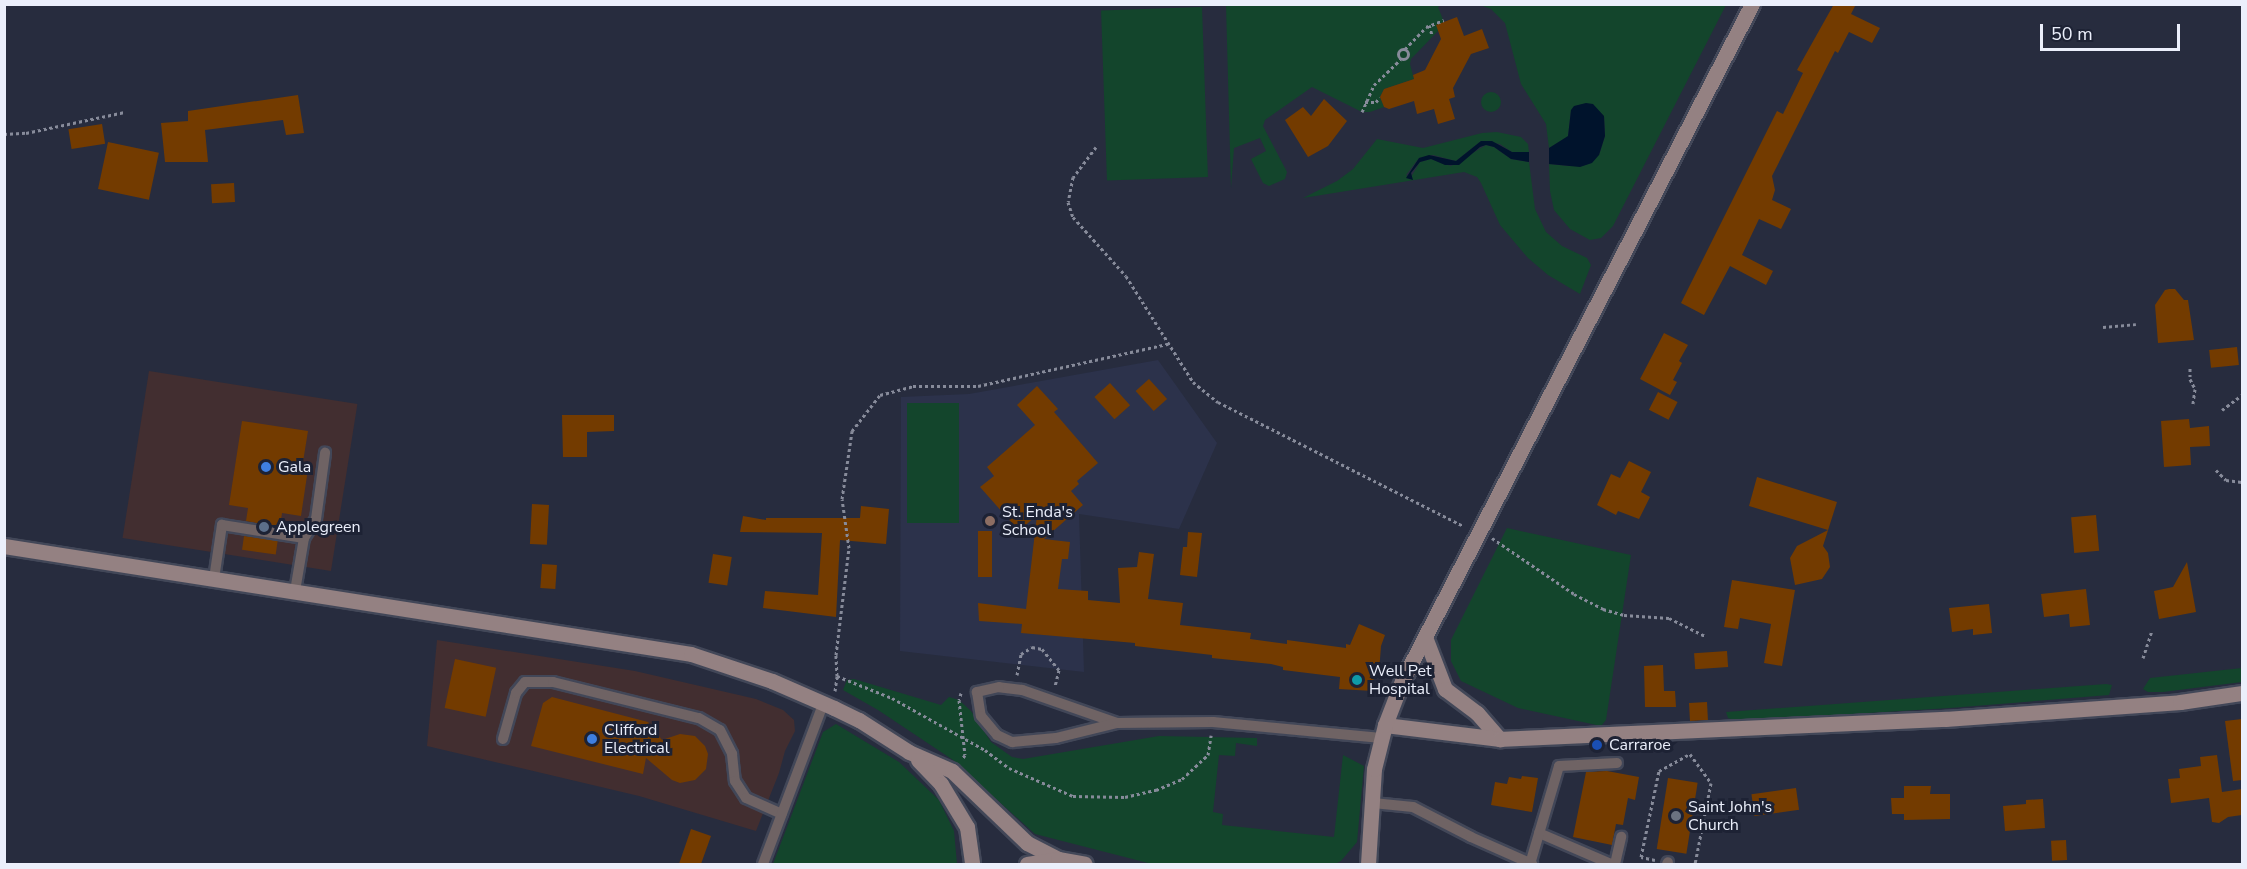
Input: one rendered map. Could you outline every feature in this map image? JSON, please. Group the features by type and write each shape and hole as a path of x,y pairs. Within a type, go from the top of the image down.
{"main road":[{"path":"1368,864 1374,769 1383,732 1402,681 1752,4"},
{"path":"4,546 692,654 772,681 859,720 909,752 952,771 1027,843 1058,859 1086,864"},
{"path":"1425,638 1445,689 1477,713 1500,739"},
{"path":"1383,732 1500,739 1945,719 2180,702 2242,693"},
{"path":"909,752 941,784 967,827 972,864"},
{"path":"1027,864 1058,859"}],"lane":[{"path":"295,591 304,538 316,519 326,453"},
{"path":"214,579 222,525 304,538"},
{"path":"503,739 516,693 525,682 553,682 699,718 720,730 732,754 735,781 746,798 782,814"},
{"path":"1117,723 1014,689 999,687 977,692 981,716 997,735 1012,742 1056,738 1117,723 1213,722 1383,732"},
{"path":"763,864 823,704"},
{"path":"1373,803 1413,807 1531,864 1559,766 1617,764"},
{"path":"1539,833 1613,864 1621,837"}],"path":[{"path":"1401,59 1396,51 1405,49 1418,33 1444,20"},
{"path":"1429,26 1432,34"},
{"path":"1362,111 1374,85 1401,59 1409,58 1405,49"},
{"path":"1365,102 1376,102 1380,97"},
{"path":"4,134 26,133 125,111"},
{"path":"1096,147 1073,177 1068,202 1073,217 1126,276 1193,382 1218,402 1500,541 1574,594 1603,609 1624,615 1669,618 1705,636"},
{"path":"2103,327 2136,324"},
{"path":"837,676 836,656 849,548 842,499 852,431 880,395 914,386 978,386 1168,344"},
{"path":"2190,368 2190,379 2195,389 2193,404"},
{"path":"2222,410 2242,395"},
{"path":"2216,470 2226,480 2242,482"},
{"path":"2144,658 2152,631"},
{"path":"1014,689 1021,654 1032,647 1042,649 1059,669 1052,700"},
{"path":"1667,863 1641,857 1659,771 1689,754 1711,783 1695,864"}],"shaded area":[{"path":"1593,104 1604,116 1605,136 1599,155 1592,163 1580,167 1549,164 1549,148 1568,136 1571,110 1574,106"},
{"path":"1481,141 1492,141 1512,152 1529,152 1529,162 1511,159 1494,147 1486,145 1480,147 1459,165 1445,165 1431,159 1420,162 1411,173 1413,180 1406,178 1419,158 1429,155 1456,161"},
{"name":"St. Enda's School","path":"1158,360 1217,443 1179,529 1079,514 1084,672 900,651 901,397 969,394"},
{"path":"149,371 357,404 331,571 123,538"},
{"path":"437,640 635,671 756,699 783,710 794,720 795,731 785,751 779,773 756,831 639,796 427,746"}],"green space":[{"path":"1226,5 1441,5 1438,7 1444,22 1437,25 1438,31 1411,59 1414,79 1384,89 1380,97 1384,107 1362,112 1312,87 1265,120 1263,126 1287,172 1285,179 1269,186 1263,183 1251,159 1266,151 1260,138 1234,148 1231,188"},
{"path":"1480,5 1726,5 1613,226 1601,238 1590,240 1570,229 1554,210 1550,191 1549,164 1569,166 1599,155 1605,136 1604,116 1571,110 1568,137 1549,148 1546,124 1521,84 1505,23 1491,9"},
{"path":"1202,7 1208,177 1107,180 1101,11"},
{"path":"1491,92 1498,95 1501,102 1498,109 1491,112 1484,109 1481,102 1484,95"},
{"path":"1497,132 1521,137 1528,144 1529,152 1512,152 1500,144 1481,141 1456,161 1433,155 1419,158 1406,175 1411,177 1420,162 1431,159 1451,166 1486,145 1494,147 1511,159 1529,162 1535,209 1546,232 1562,246 1587,258 1591,265 1580,294 1548,275 1528,258 1500,225 1477,177 1464,172 1303,198 1337,181 1353,169 1377,139 1423,148 1482,133"},
{"path":"907,403 959,403 959,523 907,523"},
{"path":"1507,528 1631,555 1606,720 1601,726 1518,708 1461,681 1451,661 1451,640"},
{"path":"2242,668 2242,682 2163,692 2148,692 2143,689 2150,678"},
{"path":"854,679 941,705 949,697 959,700 971,711 991,742 1012,757 1023,759 1159,736 1257,738 1257,746 1236,743 1235,756 1219,755 1213,812 1223,814 1222,825 1334,837 1343,755 1364,766 1357,842 1341,861 1335,864 1152,864 1035,834 953,760 878,710 843,690 847,680"},
{"path":"2112,685 2109,695 1950,708 1737,721 1728,718 1726,712"},
{"path":"836,724 899,762 939,800 954,831 957,864 773,864 823,732"}],"building":[{"path":"1834,4 1856,4 1851,14 1880,28 1872,43 1849,32 1838,53 1835,51 1772,176 1775,190 1772,200 1791,209 1781,229 1759,219 1742,255 1773,271 1766,285 1730,266 1704,315 1681,303 1777,111 1783,114 1803,73 1797,70"},
{"path":"1457,17 1464,36 1482,29 1489,48 1471,54 1453,88 1455,97 1449,99 1455,119 1438,124 1434,109 1417,114 1414,101 1389,109 1384,107 1380,97 1384,89 1414,79 1413,75 1425,70 1441,39 1436,25"},
{"path":"298,95 304,133 286,135 283,120 205,130 208,162 165,162 161,123 188,121 188,111"},
{"path":"1324,99 1347,121 1328,146 1308,157 1285,120 1303,107 1311,116"},
{"path":"102,124 105,144 72,149 68,129"},
{"path":"108,142 159,153 149,200 98,189"},
{"path":"234,183 235,202 212,203 211,184"},
{"path":"2175,289 2184,300 2188,300 2194,340 2158,343 2155,305 2165,290"},
{"path":"1664,333 1688,345 1679,361 1682,363 1673,380 1677,382 1670,395 1640,379"},
{"path":"2237,347 2239,365 2211,368 2209,350"},
{"path":"1149,379 1167,399 1154,411 1136,391"},
{"path":"1110,383 1130,405 1114,419 1094,397"},
{"path":"1037,386 1058,409 1054,412 1098,463 1077,481 1079,484 1071,491 1083,505 1044,539 1070,542 1068,559 1062,559 1058,589 1088,591 1088,600 1120,603 1118,568 1137,567 1139,552 1154,554 1148,599 1183,603 1180,625 1251,633 1250,639 1287,644 1287,640 1346,648 1346,644 1350,645 1359,624 1385,635 1381,646 1379,672 1374,671 1373,691 1339,689 1340,677 1283,670 1283,667 1271,664 1212,658 1212,655 1135,646 1135,643 1021,633 1022,624 979,621 978,603 1026,609 1037,515 1019,531 980,487 994,476 987,467 1035,425 1017,405"},
{"path":"1658,392 1678,402 1669,420 1649,410"},
{"path":"562,415 614,415 614,431 587,432 587,457 563,457"},
{"path":"2189,419 2190,428 2209,426 2210,446 2190,447 2191,465 2164,467 2161,421"},
{"name":"Gala","path":"242,421 308,431 302,468 308,469 301,516 282,513 280,527 246,521 248,508 229,505"},
{"path":"1629,461 1651,472 1641,492 1650,497 1639,519 1618,511 1616,515 1597,505 1611,474 1620,478"},
{"path":"1757,477 1837,502 1823,546 1828,553 1830,567 1822,579 1795,585 1790,558 1797,546 1828,530 1749,506"},
{"path":"532,504 549,505 547,545 530,544"},
{"path":"861,506 889,509 886,544 840,540 836,617 763,608 765,591 818,595 822,533 740,532 743,516 766,520 766,518 860,518"},
{"path":"2096,515 2099,551 2074,553 2071,517"},
{"path":"978,531 992,531 992,577 978,577"},
{"path":"1188,532 1202,533 1197,577 1180,575 1183,547 1187,547"},
{"path":"244,536 278,541 276,555 242,550"},
{"path":"713,554 732,557 727,586 708,583"},
{"path":"2187,562 2196,612 2159,619 2154,591 2173,587"},
{"path":"542,564 557,565 555,589 540,588"},
{"path":"1732,580 1795,590 1782,666 1764,663 1771,624 1740,618 1738,629 1724,627"},
{"path":"2086,589 2090,625 2070,627 2069,614 2044,617 2041,594"},
{"path":"1989,604 1992,633 1973,635 1973,629 1952,632 1949,608"},
{"path":"1727,651 1728,667 1695,669 1694,653"},
{"path":"455,659 496,668 486,717 445,708"},
{"path":"1663,665 1664,691 1675,691 1676,707 1645,707 1644,666"},
{"name":"Clifford Electrical","path":"552,697 648,722 662,740 680,734 695,736 705,746 708,754 706,769 695,780 680,783 672,780 646,758 643,774 531,746 543,703"},
{"path":"1707,702 1708,720 1690,721 1689,703"},
{"path":"2242,719 2242,780 2233,781 2225,721"},
{"path":"2217,755 2222,792 2242,789 2242,815 2228,817 2219,823 2212,822 2209,798 2171,803 2168,779 2180,778 2179,769 2201,766 2200,757"},
{"path":"1607,771 1639,777 1635,800 1628,798 1623,825 1616,824 1612,845 1573,837 1586,772"},
{"path":"1522,776 1538,778 1532,812 1491,805 1495,782 1507,784 1509,777 1521,779"},
{"name":"Saint John's Church","path":"1668,778 1698,783 1686,854 1657,849"},
{"path":"1904,786 1931,786 1930,794 1950,794 1950,819 1904,820 1904,814 1892,814 1891,798 1904,798"},
{"path":"1796,788 1799,810 1754,816 1751,794"},
{"path":"2043,799 2045,828 2005,831 2003,806 2026,804 2026,800"},
{"path":"691,829 711,836 701,864 679,864"},
{"path":"2066,840 2067,860 2052,861 2051,841"}],"place":[{"name":"Gala","path":"266,467"},
{"name":"St. Enda's School","path":"990,521"},
{"name":"Applegreen","path":"264,527"},
{"name":"Well Pet Hospital","path":"1357,680"},
{"name":"Clifford Electrical","path":"592,739"},
{"name":"Carraroe","path":"1597,745"},
{"name":"Saint John's Church","path":"1676,816"}]}
